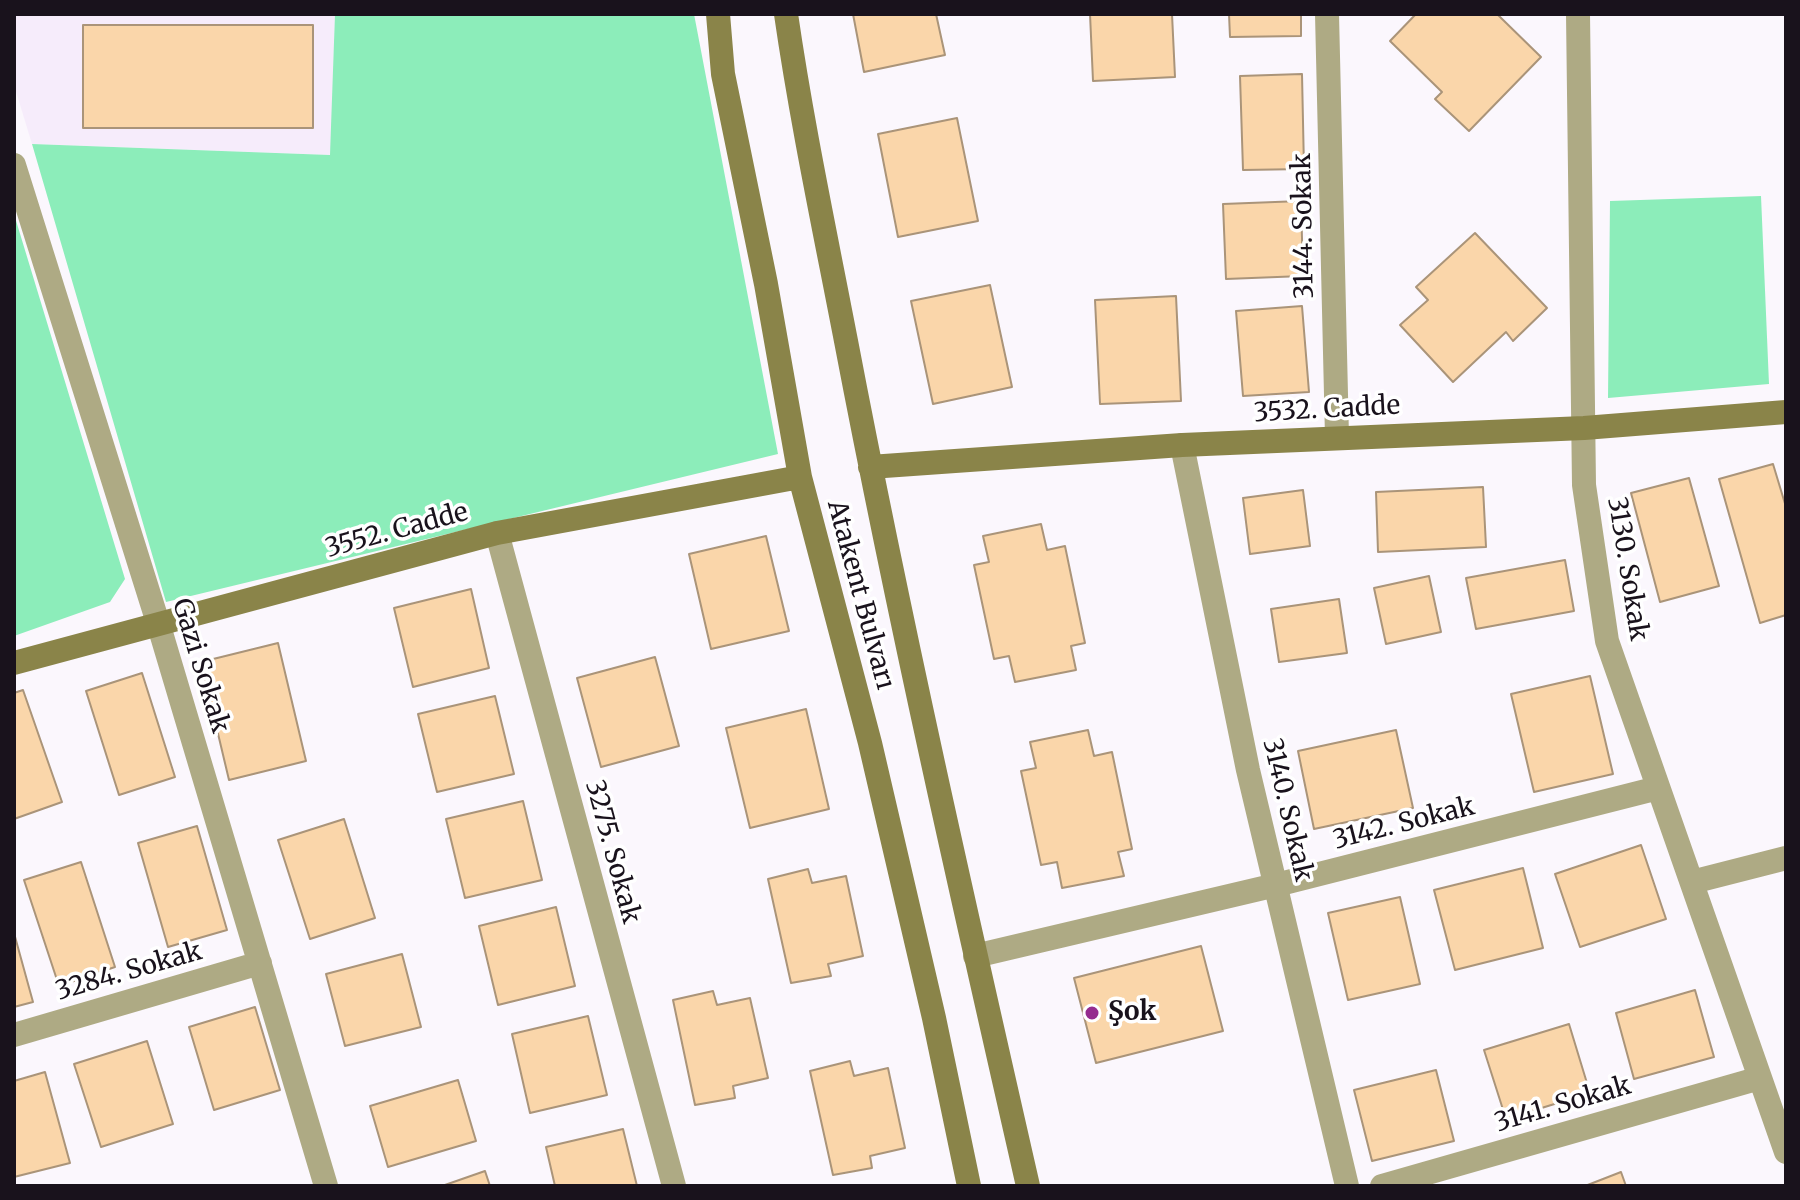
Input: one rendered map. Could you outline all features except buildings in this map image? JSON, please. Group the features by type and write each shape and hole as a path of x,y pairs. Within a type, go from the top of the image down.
{"main road":[{"name":"Atakent Bulvarı","path":"718,14 723,74 766,284 800,477 870,743 934,1018 965,1185"},
{"name":"Atakent Bulvarı","path":"786,14 870,467 975,956 1028,1186"},
{"name":"3532. Cadde","path":"870,467 1182,445 1584,428 1786,412"},
{"name":"3552. Cadde","path":"14,663 497,533 800,477"}],"street":[{"name":"3144. Sokak","path":"1327,14 1337,437"},
{"name":"3130. Sokak","path":"1578,14 1584,485 1607,641 1786,1152"},
{"name":"Gazi Sokak","path":"14,165 159,626 326,1186"},
{"name":"3140. Sokak","path":"1182,445 1248,770 1347,1186"},
{"name":"3275. Sokak","path":"497,533 674,1186"},
{"name":"3142. Sokak","path":"975,956 1276,885 1658,788"},
{"path":"1692,882 1786,858"},
{"name":"3284. Sokak","path":"14,1035 260,963"},
{"name":"3141. Sokak","path":"1382,1186 1760,1078"}],"shaded area":[{"path":"14,14 335,14 331,155 32,144 14,85"}],"green space":[{"path":"335,14 694,14 778,454 166,602 32,144 330,155"},
{"path":"1761,196 1769,384 1608,398 1610,201"},
{"path":"14,214 125,579 110,602 14,636"}],"place":[{"name":"Şok","path":"1092,1013"}]}
